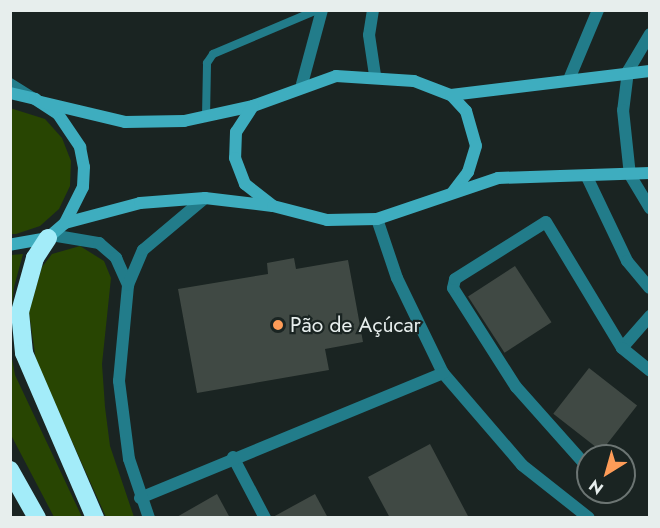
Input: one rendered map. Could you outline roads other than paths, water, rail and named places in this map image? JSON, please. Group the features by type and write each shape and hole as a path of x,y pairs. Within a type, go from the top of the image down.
{"highway":[{"path":"50,236 35,258 20,312 24,353 95,518"},
{"path":"10,470 37,518"}],"main road":[{"path":"451,95 570,77 650,71"},
{"path":"10,93 125,122 206,117 253,106 302,84 375,75 414,81 451,95 466,111 476,146 468,172 453,192"},
{"path":"10,245 50,236 65,223 83,187 80,147 58,114 38,100"},
{"path":"253,106 236,132 235,158 245,184 273,206"},
{"path":"65,223 140,203 205,198 273,206 327,220 377,219 498,178 587,177 650,173"}],"street":[{"path":"302,84 320,10"},
{"path":"373,10 369,35 375,75"},
{"path":"570,77 598,10"},
{"path":"650,34 628,71 623,110 630,175 650,208"},
{"path":"10,84 38,100"},
{"path":"587,177 627,261 650,288"},
{"path":"149,518 140,498 118,381 128,285 143,250 205,198"},
{"path":"377,219 397,278 443,373 522,465 589,518"},
{"path":"576,454 516,387 453,288 454,279 546,222 622,348 650,371"},
{"path":"50,236 99,243 116,258 128,285"},
{"path":"622,348 650,316"},
{"path":"140,498 233,457 443,373"},
{"path":"233,457 265,518"}],"lane":[{"path":"206,117 207,63 213,54 320,10"}],"place":[{"name":"Pão de Açúcar","path":"278,325"}]}
